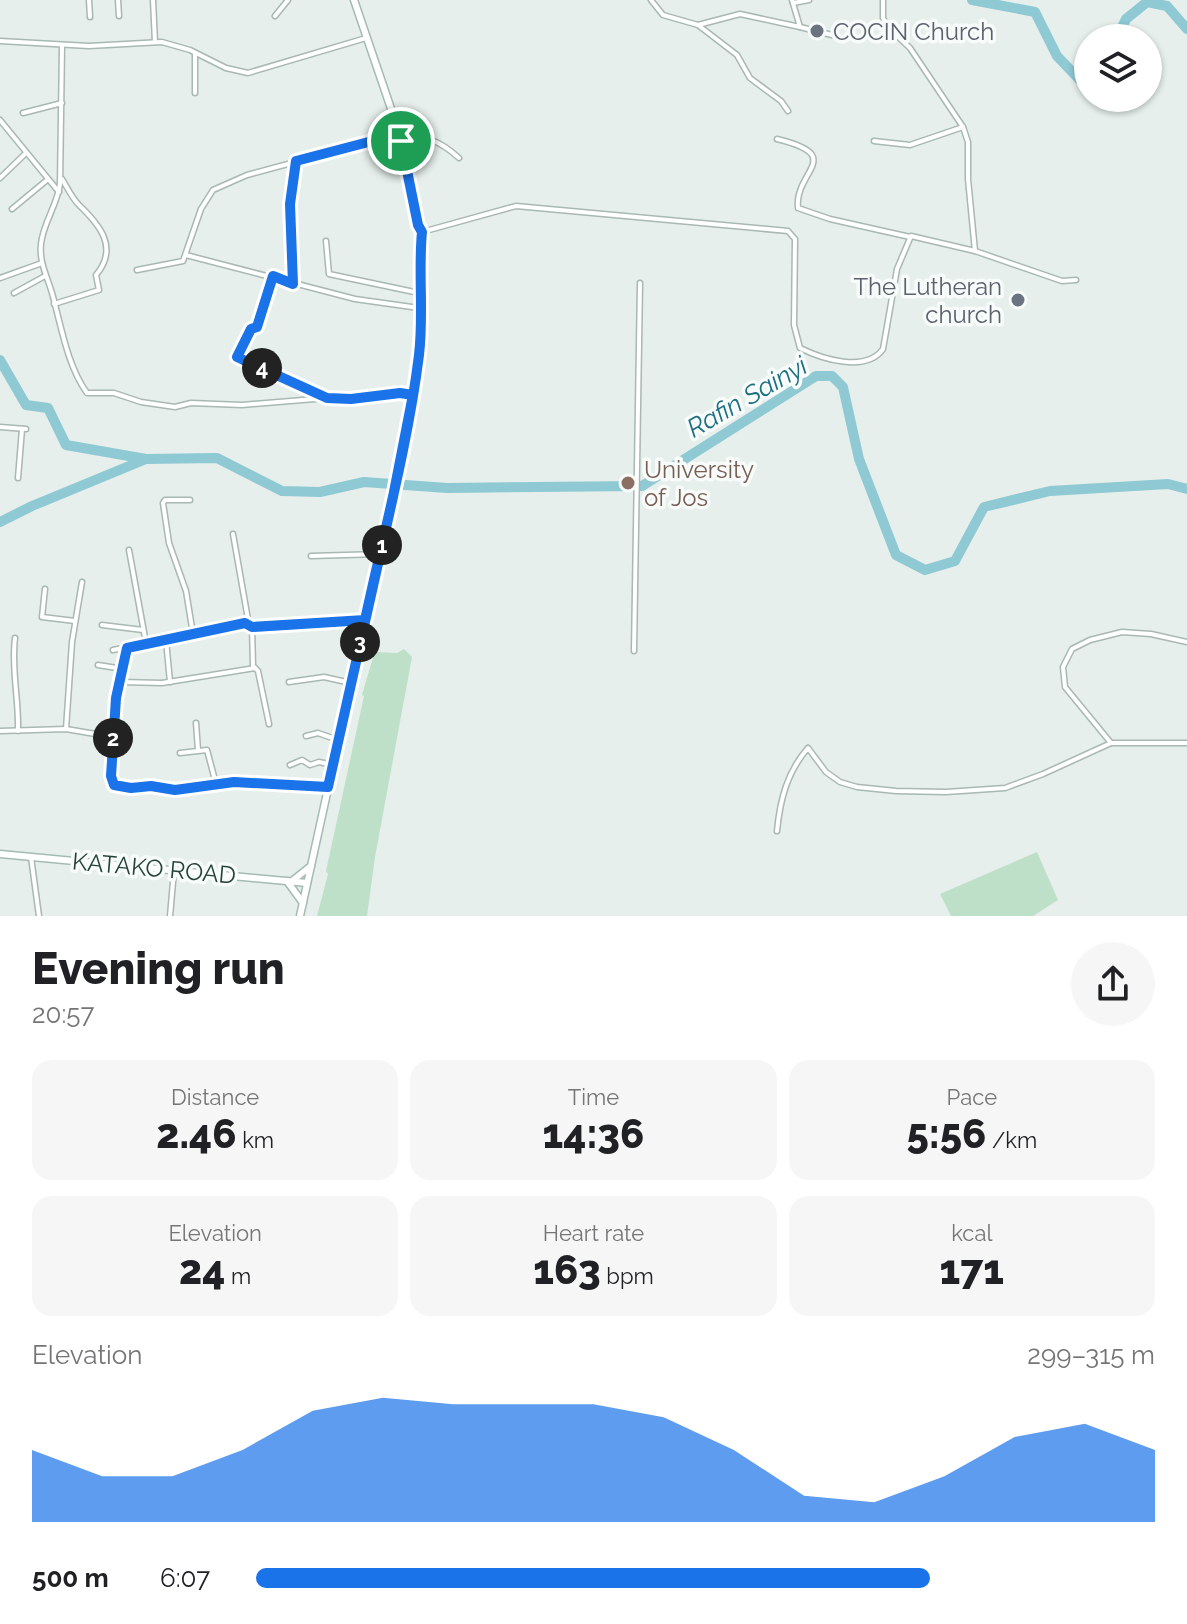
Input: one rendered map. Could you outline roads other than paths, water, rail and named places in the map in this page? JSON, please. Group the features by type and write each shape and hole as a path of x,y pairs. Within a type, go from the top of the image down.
{"main road":[{"path":"300,916 393,497 413,395 422,308 422,232 400,138 354,0"},
{"name":"KATAKO ROAD","path":"0,854 307,883"},
{"path":"303,903 290,881 311,866"}],"street":[{"path":"89,0 90,17"},
{"path":"118,0 119,16"},
{"path":"153,0 155,42"},
{"path":"275,16 288,0"},
{"path":"651,0 657,10 671,19 698,25 737,55 750,78 781,101 788,111"},
{"path":"800,27 793,2 809,0"},
{"path":"883,0 883,18 888,27 910,48 963,127 968,142 975,251"},
{"path":"698,25 748,14 832,35"},
{"path":"0,41 62,46 155,42 174,45 226,68 248,73 366,38"},
{"path":"62,46 59,192 41,240 42,263 56,318 75,371 89,394 114,393 141,402 175,407 191,403 242,405 351,399 391,393 413,395"},
{"path":"195,53 195,93"},
{"path":"23,113 62,103"},
{"path":"0,120 59,192"},
{"path":"874,141 910,145 963,127"},
{"path":"137,270 183,261 201,209 213,190 247,175 400,138 431,138 459,158"},
{"path":"777,139 812,152 813,165 798,198 798,208 830,219 975,251 1062,281 1076,280"},
{"path":"0,178 26,153"},
{"path":"293,284 290,204 296,161"},
{"path":"54,304 99,290 96,275 105,260 107,248 101,229 77,203 60,177"},
{"path":"12,209 47,180"},
{"path":"422,232 516,206 788,231 795,239 794,325 800,348 812,354 845,361 868,360 879,355 883,349 897,269 910,237"},
{"path":"326,241 329,274 422,294"},
{"path":"185,255 355,299 422,308"},
{"path":"0,278 42,263"},
{"path":"14,293 45,276"},
{"path":"273,276 257,327 251,329 237,357 327,398"},
{"path":"634,651 640,283"},
{"path":"0,427 24,429 18,478"},
{"path":"190,500 165,500 163,503 169,543 186,591 193,634"},
{"path":"233,534 255,668 269,724"},
{"path":"129,550 146,643"},
{"path":"311,556 380,554"},
{"path":"66,729 75,621 82,582"},
{"path":"45,589 43,619 75,621"},
{"path":"113,650 245,623 250,626 365,620"},
{"path":"102,625 143,630"},
{"path":"1111,743 1065,687 1063,667 1072,649 1090,640 1122,632 1151,634 1187,642"},
{"path":"15,638 13,663 18,731"},
{"path":"166,640 170,682"},
{"path":"127,648 116,698 111,776 114,785 175,790 234,782 328,787"},
{"path":"98,665 123,669"},
{"path":"121,682 170,682 255,668"},
{"path":"289,682 324,677 351,683"},
{"path":"196,723 198,750"},
{"path":"0,731 66,729 113,737"},
{"path":"306,736 318,733 338,740"},
{"path":"777,831 785,787 795,762 808,748 826,772 840,782 896,791 946,792 1005,788 1111,743 1187,743"},
{"path":"180,753 207,750 216,784"},
{"path":"290,765 302,760 310,765 315,762 333,765"},
{"path":"31,857 39,916"},
{"path":"170,916 174,869"}],"waterway":[{"path":"972,0 1035,12 1057,56 1074,74"},
{"path":"1124,24 1147,2 1167,6 1187,29"},
{"path":"0,360 26,405 48,408 66,445 146,459"},
{"name":"Rafin Sainyi","path":"0,522 146,459 217,458 282,491 320,492 364,482 447,488 642,486 816,376 832,376 843,387 859,459 896,555 925,570 955,561 984,507 1050,491 1168,484 1187,489"}],"place":[{"name":"COCIN Church","path":"817,31"},
{"name":"The Lutheran church","path":"1018,300"},
{"name":"University of Jos","path":"628,483"}]}
